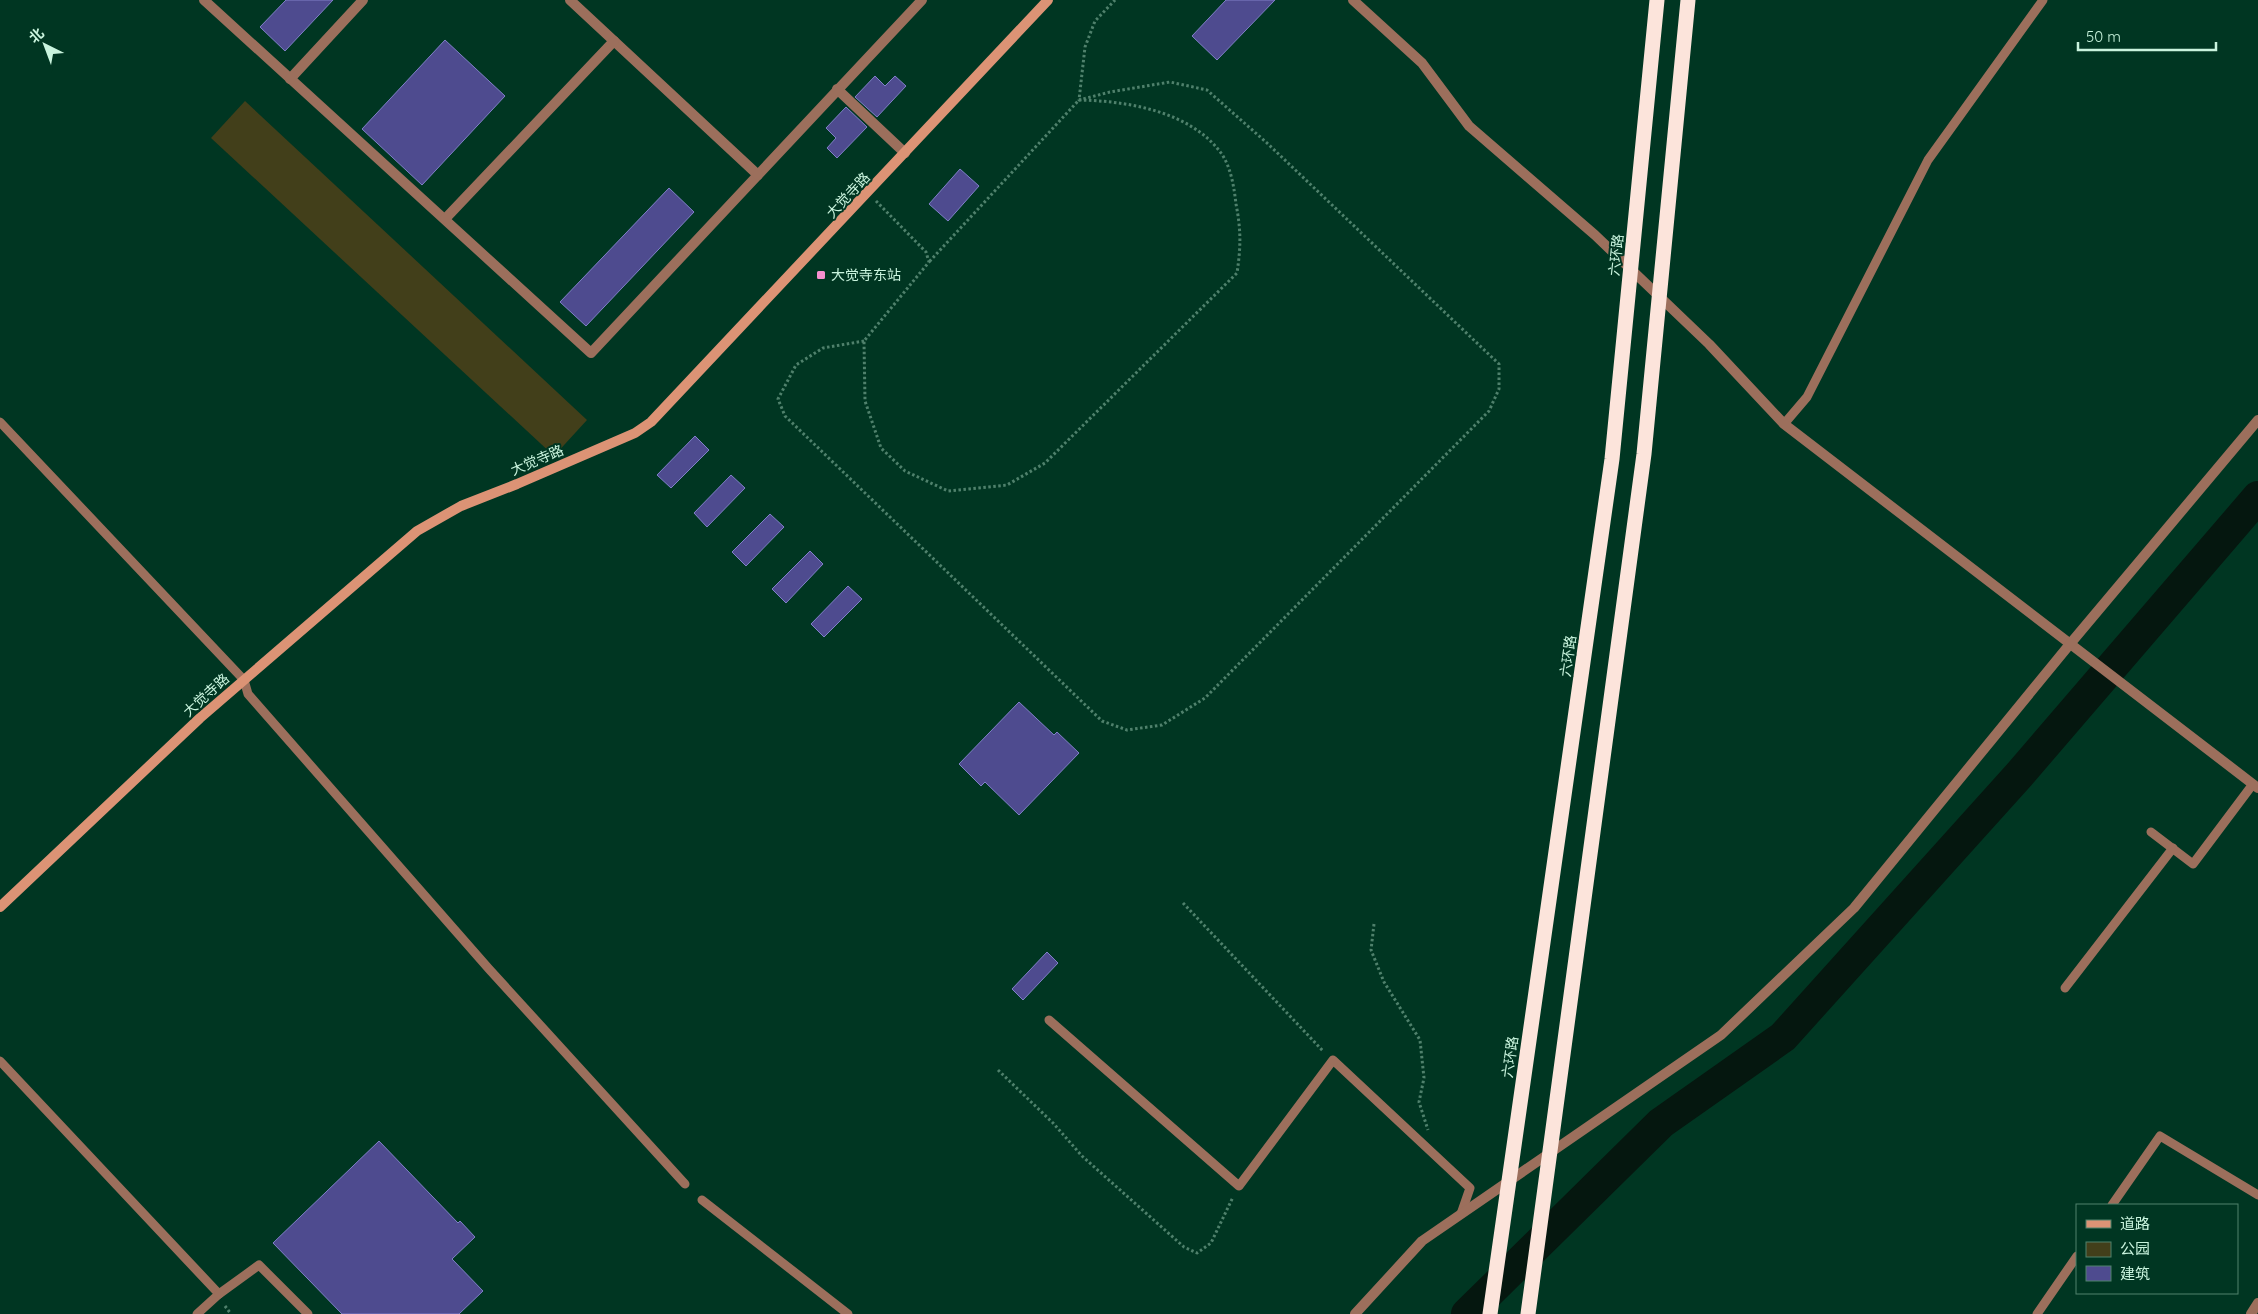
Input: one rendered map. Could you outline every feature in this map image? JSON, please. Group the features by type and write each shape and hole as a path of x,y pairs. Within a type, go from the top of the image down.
{"highway":[{"name":"六环路","path":"1490,1314 1612,459 1657,0"},
{"path":"1528,1314 1644,454 1688,0"}],"main road":[{"name":"大觉寺路","path":"0,907 200,718 417,531 460,506 517,484 626,437 651,422 1048,0"}],"street":[{"path":"204,0 591,353 837,90 916,2"},
{"path":"290,79 363,0"},
{"path":"570,0 758,175"},
{"path":"1353,0 1422,63 1469,126 1595,235 1709,344 1784,424 2256,786"},
{"path":"445,219 614,41"},
{"path":"837,90 906,153"},
{"path":"1355,1314 1422,1240 1721,1035 1854,908 2258,420"},
{"path":"2251,1314 2258,1303"}],"lane":[{"path":"1784,424 1807,397 1928,160 2043,0"},
{"path":"0,422 244,680 248,694 489,968 685,1184"},
{"path":"2151,832 2193,864 2256,786"},
{"path":"2065,988 2173,848"},
{"path":"1049,1020 1239,1186 1332,1060 1470,1188 1461,1214"},
{"path":"0,1061 219,1294"},
{"path":"2113,1204 2160,1136 2258,1194"},
{"path":"702,1200 848,1314"},
{"path":"2037,1314 2076,1257"},
{"path":"197,1314 219,1294 259,1265 308,1314"}],"path":[{"path":"1079,100 1085,47 1095,21 1116,0"},
{"path":"864,341 823,348 796,366 778,399 785,416 1102,721 1127,730 1162,725 1205,698 1490,411 1499,389 1499,364 1267,143 1207,90 1170,82 1110,92 1079,100 929,262 864,341 865,401 881,448 905,471 948,491 1007,485 1045,463 1236,272 1241,246 1233,182 1222,155 1206,137 1164,112 1104,100 1079,100"},
{"path":"868,193 926,252 929,262"},
{"path":"1183,903 1332,1060"},
{"path":"1374,924 1371,950 1384,982 1420,1040 1424,1078 1419,1102 1437,1157"},
{"path":"998,1070 1053,1123 1082,1156 1184,1247 1197,1253 1212,1243 1239,1186"}],"green space":[{"path":"245,101 587,420 554,456 211,138"}],"building":[{"path":"286,0 333,0 285,51 260,27"},
{"path":"1226,0 1275,0 1217,60 1192,36"},
{"path":"445,40 505,96 422,185 362,129"},
{"path":"875,76 885,86 895,76 906,86 877,117 855,97"},
{"path":"846,107 867,127 837,158 827,148 836,138 826,128"},
{"path":"960,169 979,186 948,221 929,204"},
{"path":"669,188 694,212 586,326 560,302"},
{"path":"695,436 709,450 671,488 657,475"},
{"path":"731,475 745,488 707,527 694,513"},
{"path":"770,514 784,527 746,566 732,552"},
{"path":"810,551 823,564 786,603 772,589"},
{"path":"848,586 862,599 824,637 811,624"},
{"path":"1019,702 1054,735 1057,732 1079,753 1019,815 985,782 981,786 959,764"},
{"path":"1047,952 1058,963 1023,1000 1012,989"},
{"path":"379,1141 458,1223 460,1221 475,1237 452,1259 483,1291 459,1314 342,1314 273,1243"}],"waterway":[{"path":"1467,1314 1661,1123 1783,1037 2019,775 2258,497"}],"place":[{"name":"大觉寺东站","path":"821,275"}]}
